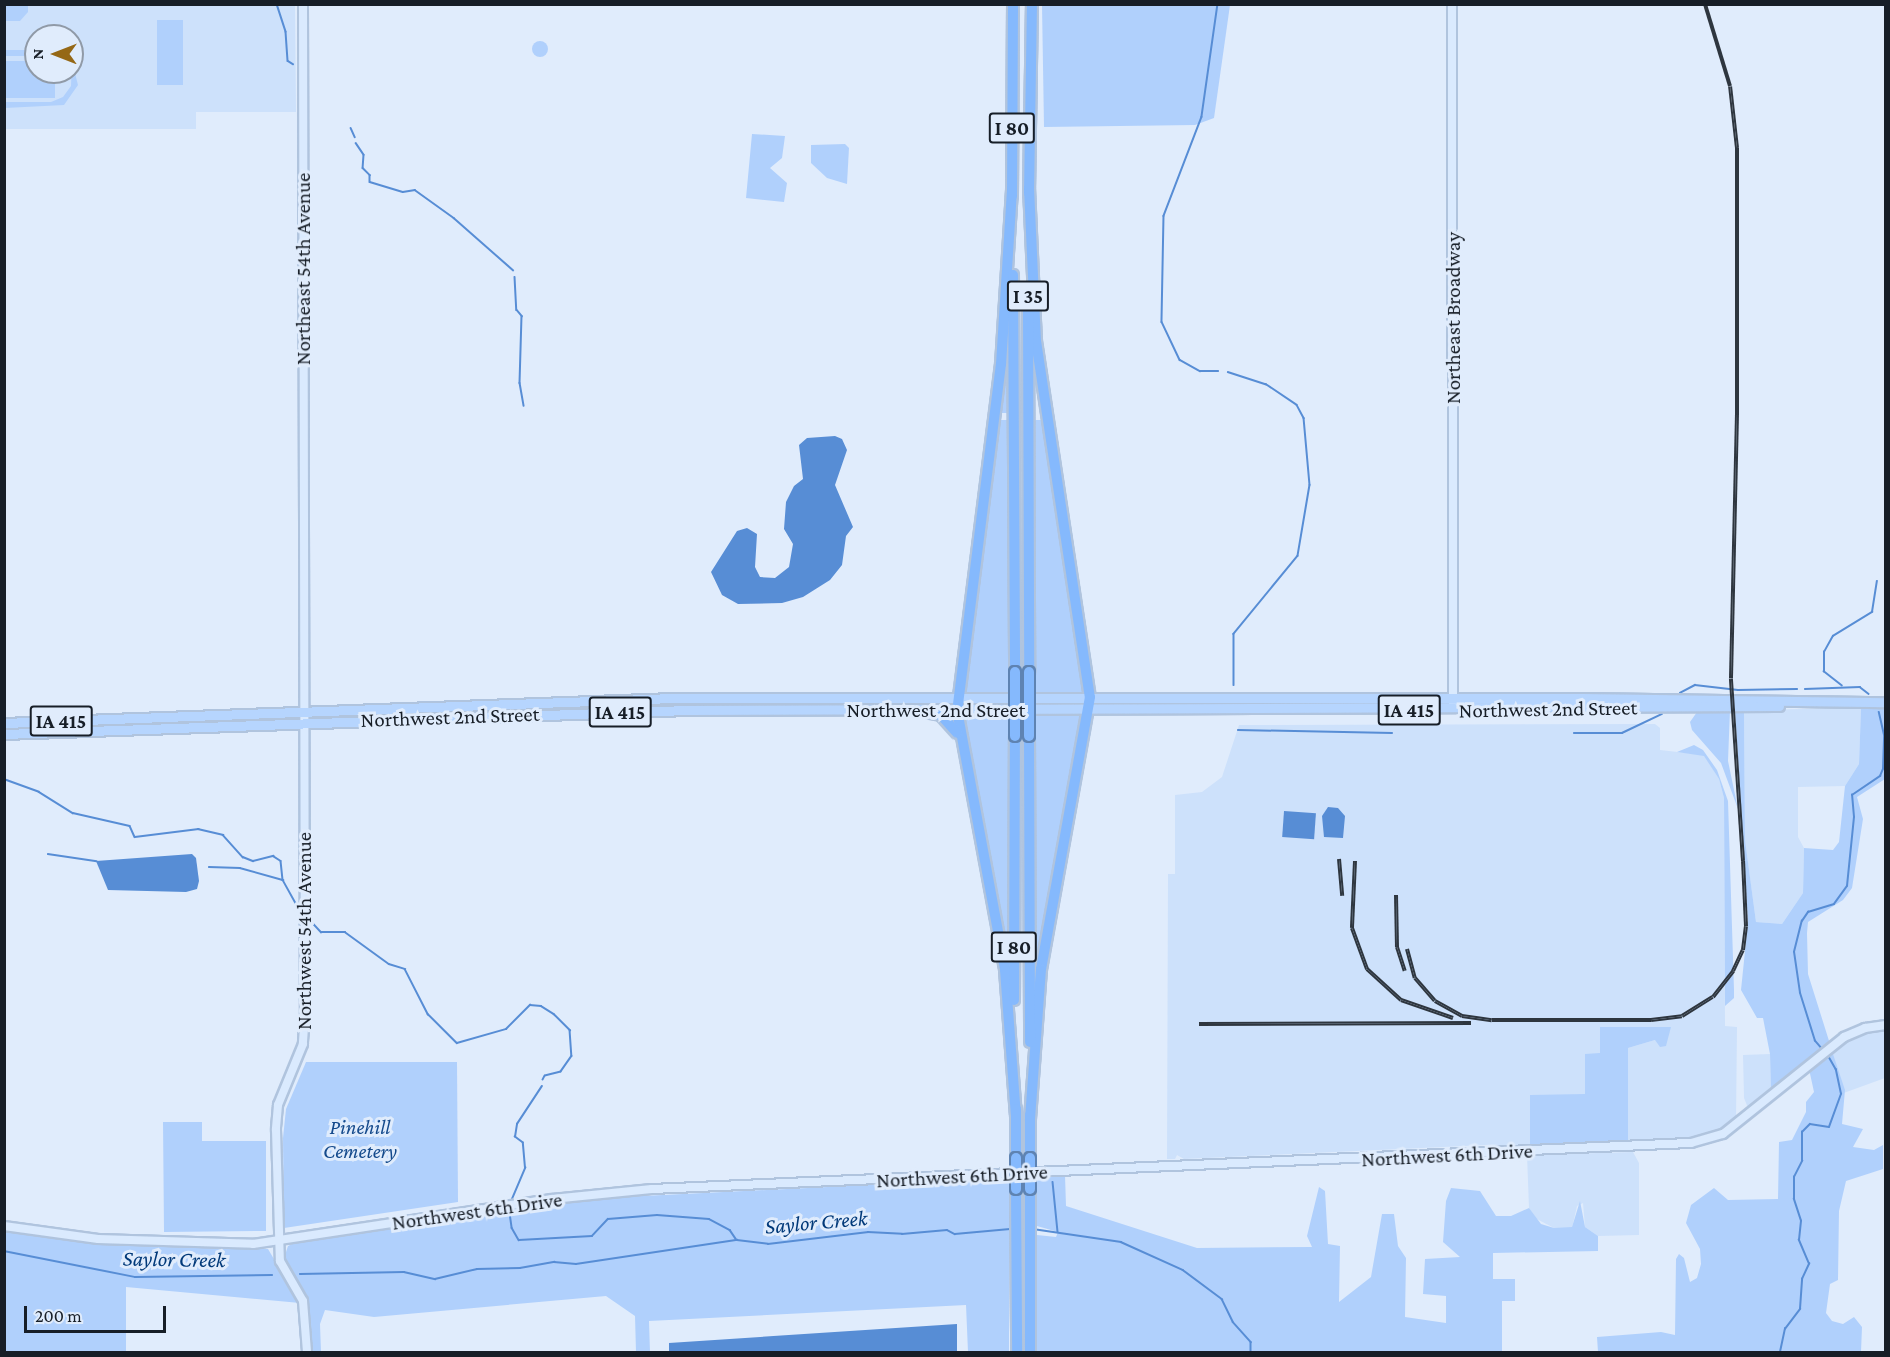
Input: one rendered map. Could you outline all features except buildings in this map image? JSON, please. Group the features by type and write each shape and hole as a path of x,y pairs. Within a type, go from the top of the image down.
{"highway":[{"path":"1007,4 1012,66"},
{"name":"I 80","path":"1012,4 1017,1353"},
{"name":"I 35","path":"1027,4 1031,65 1029,404"},
{"path":"1031,65 1032,4"},
{"path":"1029,188 1036,341 1090,697 1090,709 1041,969 1030,1119"},
{"path":"1012,190 996,404 957,710 962,748 1005,970 1016,1115"},
{"name":"I 80","path":"1029,404 1030,1353"},
{"path":"915,710 948,720 962,748"}],"main road":[{"name":"Northeast 54th Avenue","path":"303,4 303,534"},
{"name":"Northeast Broadway","path":"1452,4 1453,710"},
{"name":"Northwest 54th Avenue","path":"303,534 304,1031 300,1054 276,1112 278,1241 282,1270 298,1292 306,1311 307,1353"},
{"name":"Northwest 2nd Street","path":"4,723 593,699 1090,697 1886,702"},
{"name":"Northwest 2nd Street","path":"4,734 661,711 1453,710 1868,702"},
{"name":"Northwest 6th Drive","path":"4,1226 98,1239 191,1245 278,1241 552,1199 640,1190 1691,1143 1712,1139 1729,1130 1846,1036 1886,1025"}],"shaded area":[{"path":"4,5 295,5 296,112 196,112 196,129 5,129"},
{"path":"1861,708 1859,764 1845,786 1798,787 1798,837 1804,848 1803,893 1782,924 1756,922 1745,841 1744,710"},
{"path":"1655,724 1660,728 1660,750 1704,755 1719,779 1724,798 1725,1026 1737,1027 1736,1120 1704,1139 1628,1144 1628,1048 1655,1040 1671,1027 1601,1027 1600,1054 1585,1054 1585,1094 1530,1148 1487,1150 1486,1145 1184,1159 1177,1155 1175,1159 1167,1159 1168,874 1175,874 1175,795 1202,792 1222,777 1239,725"},
{"path":"1885,1025 1885,1078 1841,1094 1826,1051 1844,1037"},
{"path":"1770,1054 1771,1093 1748,1108 1744,1098 1743,1055"},
{"path":"1633,1152 1639,1163 1639,1235 1598,1236 1585,1227 1583,1203 1577,1206 1572,1228 1554,1228 1533,1217 1529,1208 1527,1155"}],"green space":[{"path":"4,5 28,5 28,12 20,21 5,21"},
{"path":"1042,5 1230,5 1214,118 1195,125 1044,127"},
{"path":"157,20 183,20 183,85 157,85"},
{"path":"540,41 546,43 548,49 546,55 540,57 534,55 532,49 534,43"},
{"path":"5,50 24,50 24,56 5,56"},
{"path":"4,61 24,61 24,84 55,84 55,98 5,98"},
{"path":"71,84 78,85 64,105 5,108 5,102 51,102 63,97"},
{"path":"752,134 785,136 782,158 770,168 787,183 784,202 746,198"},
{"path":"845,144 849,148 847,184 827,178 811,163 811,145"},
{"path":"1008,366 1008,413 998,413 1004,367"},
{"path":"997,420 1008,420 1008,694 961,695"},
{"path":"1035,420 1044,420 1084,693 1036,694"},
{"path":"1861,708 1885,708 1885,779 1857,797 1863,819 1852,888 1843,900 1808,922 1808,974 1830,1044 1771,1093 1770,1054 1763,1018 1757,1018 1741,990 1748,922 1735,710 1744,710 1745,840 1756,922 1782,924 1803,893 1804,848 1833,850 1839,842 1845,786 1859,764"},
{"path":"1730,710 1728,761 1738,809 1721,763 1692,730 1690,722 1697,712"},
{"path":"1008,715 1010,970 962,716"},
{"path":"1083,715 1071,772 1036,982 1036,716"},
{"path":"1694,745 1703,750 1717,770 1728,801 1734,998 1725,1006 1724,798 1719,779 1704,756 1677,752"},
{"path":"1600,1027 1671,1027 1666,1046 1660,1047 1655,1040 1628,1048 1628,1144 1530,1148 1530,1095 1585,1094 1585,1054 1600,1053"},
{"path":"1832,1051 1845,1090 1842,1124 1863,1129 1853,1147 1874,1150 1883,1145 1883,1169 1846,1181 1839,1211 1838,1280 1830,1284 1826,1313 1832,1321 1843,1324 1854,1317 1862,1327 1861,1352 1598,1352 1597,1337 1661,1332 1675,1335 1676,1259 1679,1254 1684,1258 1690,1282 1697,1278 1701,1264 1700,1249 1686,1223 1691,1205 1714,1188 1728,1200 1778,1199 1779,1142 1792,1140 1806,1112 1806,1102 1814,1092 1809,1069"},
{"name":"Pinehill Cemetery","path":"306,1062 457,1062 458,1202 284,1228 283,1138 286,1109"},
{"name":"Pinehill Cemetery","path":"163,1122 202,1122 202,1141 266,1141 266,1231 164,1232"},
{"path":"1065,1175 1066,1206 1197,1248 1312,1247 1307,1236 1319,1187 1325,1191 1328,1244 1340,1246 1339,1302 1371,1277 1382,1214 1394,1214 1398,1246 1406,1258 1405,1317 1446,1323 1446,1296 1423,1294 1425,1259 1460,1257 1443,1242 1446,1201 1451,1188 1480,1191 1496,1216 1511,1216 1529,1208 1541,1224 1554,1228 1572,1227 1580,1201 1585,1227 1598,1236 1598,1251 1493,1253 1493,1279 1515,1279 1515,1301 1502,1301 1502,1352 1037,1352 1037,1235 1056,1237 1058,1232 1037,1226 1037,1177"},
{"path":"1009,1178 1009,1352 968,1352 966,1305 649,1321 650,1352 636,1352 635,1316 606,1296 374,1317 325,1310 320,1324 321,1352 310,1352 308,1301 284,1258 288,1246 294,1243 602,1198"},
{"path":"5,1231 89,1242 268,1249 300,1303 126,1287 126,1352 5,1352"}],"water":[{"path":"835,436 842,439 847,450 835,485 853,527 846,536 842,565 830,580 803,597 782,603 738,604 722,595 711,572 737,531 747,528 757,534 755,567 760,577 775,578 789,567 793,544 784,529 786,502 794,486 803,479 799,445 807,438"},
{"path":"1328,807 1338,808 1345,816 1343,838 1324,837 1322,816"},
{"path":"1284,811 1316,813 1314,839 1282,837"},
{"path":"192,854 196,858 199,881 197,889 186,892 108,890 96,861"},
{"path":"957,1324 957,1352 669,1352 669,1343"}],"waterway":[{"path":"277,4 286,32 288,61 293,64"},
{"path":"1218,4 1202,117 1164,216 1162,322 1180,360 1200,371 1218,371"},
{"path":"351,128 355,137"},
{"path":"356,143 364,155 363,168 370,175 370,182 403,192 415,190 454,218 513,270"},
{"path":"515,277 517,310 522,316 520,383 524,406"},
{"path":"1228,372 1266,384 1297,405 1304,418 1310,485 1298,556 1234,634 1234,685"},
{"path":"1842,686 1824,672 1824,652 1833,636 1872,612 1877,581"},
{"path":"1680,693 1695,685 1738,690 1797,689"},
{"path":"1805,689 1860,687 1869,694"},
{"path":"1821,1048 1815,1041 1800,993 1794,952 1802,921 1808,912 1834,904 1847,886 1854,817 1852,795 1880,776 1883,769 1884,735 1879,713"},
{"path":"1574,733 1622,733 1662,714"},
{"path":"1238,730 1392,733"},
{"path":"4,779 39,792 73,813 130,826 135,837 198,829 223,835 243,857 253,861 273,856 281,861 283,880 301,913"},
{"path":"48,854 96,861"},
{"path":"209,867 240,868 283,880"},
{"path":"309,919 321,932 345,932 389,964 405,969 428,1014 457,1043 506,1029 530,1005 541,1006 554,1014 570,1030 572,1056 561,1072 545,1076 543,1080"},
{"path":"1780,1352 1785,1329 1800,1309 1802,1279 1809,1264 1799,1240 1801,1221 1794,1199 1794,1177 1802,1161 1802,1132 1810,1124 1829,1127 1841,1094 1836,1070 1828,1056"},
{"path":"512,1199 525,1168 523,1143 515,1137 517,1124 542,1086"},
{"path":"1053,1182 1058,1232"},
{"path":"510,1213 512,1228 519,1240 592,1236 608,1219 657,1215 709,1219 730,1230 736,1239"},
{"name":"Saylor Creek","path":"300,1274 404,1272 435,1279 477,1269 520,1268 554,1262 576,1264 737,1240 768,1244 868,1232 902,1234 947,1230 955,1234 1010,1229"},
{"name":"Saylor Creek","path":"1033,1229 1121,1242 1183,1270 1222,1299 1233,1322 1251,1342 1251,1352"},
{"name":"Saylor Creek","path":"4,1251 135,1277 272,1275"}],"railway":[{"path":"1407,949 1415,978 1435,1001 1462,1016 1492,1020 1651,1020 1682,1016 1713,997 1733,971 1743,950 1746,926 1731,678 1737,415 1737,148 1730,86 1705,4"},
{"path":"1339,859 1342,896"},
{"path":"1355,861 1352,928 1367,969 1401,1000 1453,1018"},
{"path":"1396,895 1397,947 1405,971"},
{"path":"1199,1024 1471,1023"}]}
